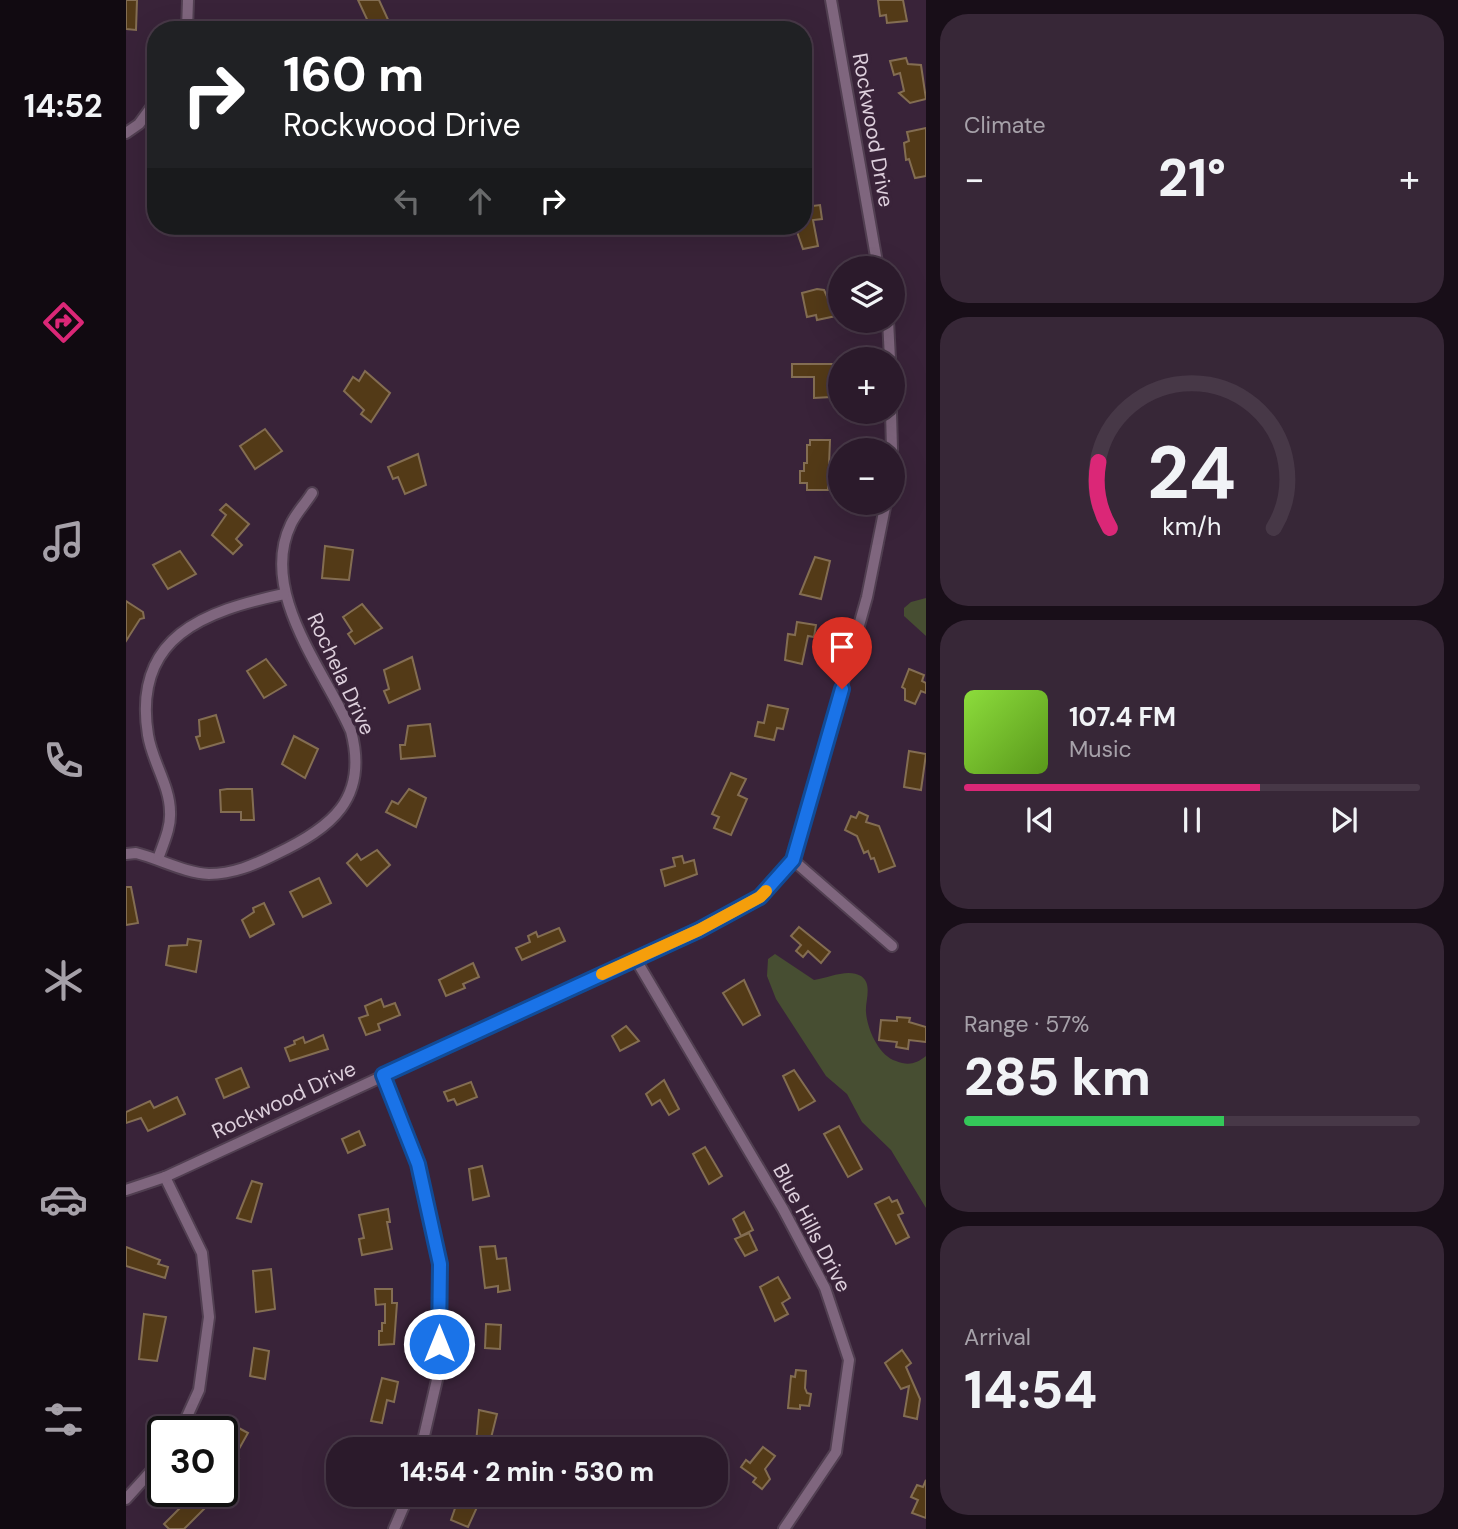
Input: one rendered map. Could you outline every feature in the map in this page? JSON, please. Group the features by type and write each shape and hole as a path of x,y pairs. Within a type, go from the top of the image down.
{"street":[{"path":"187,21 188,0"},
{"name":"Rockwood Drive","path":"831,0 876,256"},
{"path":"126,133 139,124 147,113"},
{"name":"Rochela Drive","path":"126,854 136,853 206,874 231,873 320,832 334,819 347,800 356,775 356,751 351,732 284,594 282,555 286,537 291,522 312,493"},
{"name":"Rockwood Drive","path":"126,1191 165,1177 760,897 793,860 867,597 883,515"},
{"path":"158,859 170,812 148,736 146,704 158,659 178,634 200,618 228,606 284,594"},
{"path":"793,860 891,946"},
{"name":"Blue Hills Drive","path":"635,958 825,1288 849,1360 836,1452 785,1529"},
{"path":"383,1075 418,1164 440,1264 439,1371 424,1437"},
{"path":"165,1177 202,1253 209,1317 200,1391 188,1416"},
{"path":"126,1499 147,1476"},
{"path":"394,1529 403,1507"}],"green space":[{"path":"926,598 926,636 904,616 904,608 911,602"},
{"path":"775,954 814,980 844,973 861,976 868,988 866,1012 869,1026 879,1048 890,1058 908,1064 926,1056 926,1208 891,1150 862,1122 847,1094 826,1076 776,999 767,976 768,959"}],"building":[{"path":"126,0 137,0 136,30 126,29"},
{"path":"358,0 379,0 389,21 368,21"},
{"path":"878,0 903,0 907,21 887,23 886,15 880,16"},
{"path":"906,58 908,64 921,65 926,99 910,103 899,93 904,91 900,73 894,75 890,61"},
{"path":"926,128 926,176 915,178 909,159 906,160 904,143 909,141 907,132"},
{"path":"820,205 822,219 813,220 818,246 803,249 798,235 812,235 812,206"},
{"path":"824,290 828,299 828,318 817,320 816,315 807,317 802,293"},
{"path":"792,364 828,364 828,397 814,398 814,377 792,377"},
{"path":"365,371 390,393 371,422 361,414 364,410 344,391 353,377 359,381"},
{"path":"265,429 282,451 255,469 240,446"},
{"path":"810,440 828,440 828,490 807,490 807,483 800,483 800,471 804,471 807,445 810,445"},
{"path":"418,454 426,485 405,494 398,477 393,479 388,467"},
{"path":"226,504 249,524 236,539 242,545 233,554 212,535 226,515 220,510"},
{"path":"325,546 353,550 349,580 322,578"},
{"path":"180,551 196,574 168,589 153,565"},
{"path":"815,557 830,561 821,599 800,594"},
{"path":"126,601 143,612 144,618 140,619 126,641"},
{"path":"362,604 382,628 355,644 348,634 352,631 343,617"},
{"path":"797,622 816,625 814,637 808,636 802,664 785,660 788,634 795,635"},
{"path":"412,657 420,689 389,703 384,691 389,689 384,670"},
{"path":"266,659 286,685 264,698 247,671"},
{"path":"909,669 924,675 922,681 926,683 926,693 921,691 915,704 905,700 905,689 902,687"},
{"path":"768,705 788,709 783,729 777,728 774,740 755,736 758,722 764,723"},
{"path":"216,715 224,742 200,749 196,737 200,736 199,720"},
{"path":"430,724 435,756 401,759 400,745 405,745 408,726"},
{"path":"294,736 318,749 305,778 282,764"},
{"path":"909,751 926,754 921,790 904,787"},
{"path":"731,773 746,779 738,795 747,799 731,835 714,828 719,817 712,814"},
{"path":"252,789 254,820 241,820 241,812 221,812 220,790"},
{"path":"409,789 426,798 416,827 386,812 392,801 398,804"},
{"path":"859,812 868,816 866,822 879,826 895,866 879,872 874,858 871,859 868,851 864,853 857,836 845,830 851,816 856,818"},
{"path":"377,850 390,865 367,886 347,863 357,854 361,860"},
{"path":"682,856 684,863 694,860 697,874 665,886 661,870 675,866 673,858"},
{"path":"319,878 331,903 303,917 290,892"},
{"path":"126,887 131,887 138,923 126,925"},
{"path":"264,903 274,924 250,937 242,920 254,912 253,908"},
{"path":"799,927 830,952 821,963 808,951 803,957 796,951 801,945 791,936"},
{"path":"559,928 565,941 522,960 516,948 530,942 528,936 536,932 538,937"},
{"path":"188,939 201,941 196,972 166,965 169,946 187,945"},
{"path":"473,963 479,977 463,984 465,988 446,996 439,980"},
{"path":"744,980 760,1015 743,1025 723,993"},
{"path":"381,999 384,1007 395,1003 400,1015 378,1024 380,1030 366,1035 359,1018 368,1015 365,1006"},
{"path":"897,1017 910,1018 909,1022 926,1027 926,1042 909,1040 908,1049 896,1047 897,1042 879,1040 881,1020 897,1021"},
{"path":"626,1026 639,1041 620,1051 612,1036"},
{"path":"323,1035 328,1049 290,1061 285,1048 303,1037 305,1043"},
{"path":"241,1068 249,1087 224,1098 216,1079"},
{"path":"794,1070 815,1101 799,1110 783,1076"},
{"path":"664,1080 679,1109 669,1115 660,1100 652,1105 646,1094"},
{"path":"471,1082 477,1097 457,1105 454,1099 448,1101 444,1092"},
{"path":"177,1097 185,1114 148,1131 141,1118 126,1123 126,1112 150,1101 154,1108"},
{"path":"839,1126 862,1169 848,1177 824,1134"},
{"path":"359,1131 365,1145 348,1153 342,1139"},
{"path":"705,1147 722,1176 709,1184 693,1154"},
{"path":"482,1166 489,1196 473,1200 469,1169"},
{"path":"252,1181 262,1184 251,1222 237,1218"},
{"path":"889,1197 892,1202 897,1200 903,1213 898,1215 909,1237 896,1244 875,1204"},
{"path":"388,1209 390,1222 387,1222 392,1249 362,1255 359,1239 364,1238 359,1215"},
{"path":"744,1212 753,1230 741,1236 733,1219"},
{"path":"749,1233 757,1250 745,1256 735,1239"},
{"path":"495,1246 497,1259 506,1258 510,1290 498,1292 498,1286 485,1288 480,1247"},
{"path":"126,1247 160,1260 158,1264 168,1267 165,1278 126,1266"},
{"path":"271,1269 275,1309 256,1312 253,1271"},
{"path":"778,1277 790,1298 782,1303 788,1314 775,1321 760,1287"},
{"path":"375,1289 392,1289 392,1303 397,1303 394,1344 379,1345 379,1331 382,1331 382,1323 385,1323 385,1304 376,1305"},
{"path":"144,1314 166,1317 157,1361 139,1359"},
{"path":"486,1324 501,1325 500,1349 485,1348"},
{"path":"254,1348 269,1351 265,1379 250,1376"},
{"path":"902,1350 911,1363 906,1367 920,1399 917,1419 904,1416 909,1386 901,1389 885,1363"},
{"path":"796,1370 806,1371 805,1388 807,1393 811,1394 809,1406 800,1405 800,1409 788,1408 791,1376 795,1377"},
{"path":"382,1378 398,1382 394,1402 387,1400 382,1423 371,1421"},
{"path":"479,1410 497,1414 491,1437 477,1437"},
{"path":"238,1428 248,1433 238,1451"},
{"path":"763,1447 775,1456 765,1469 770,1479 762,1489 753,1482 756,1478 741,1467 746,1460 750,1463"},
{"path":"926,1480 926,1518 912,1513 918,1500 911,1497 917,1485 923,1487"},
{"path":"181,1507 205,1508 184,1529 169,1529 164,1524"},
{"path":"456,1507 477,1507 468,1527 451,1520"}],"slow traffic":[{"path":"602,974 699,930 760,897 766,891"}],"route":[{"path":"439,1344 440,1264 418,1164 383,1075 699,930 760,897 793,860 842,689"}]}
